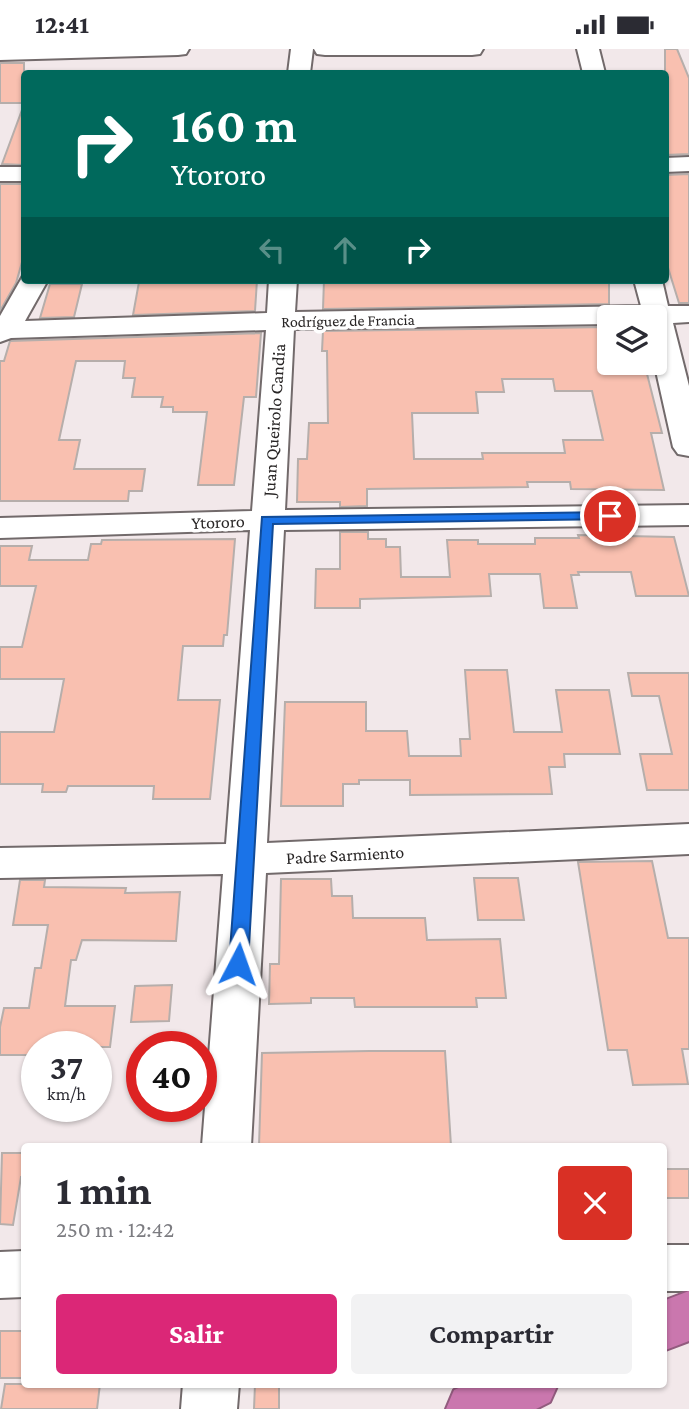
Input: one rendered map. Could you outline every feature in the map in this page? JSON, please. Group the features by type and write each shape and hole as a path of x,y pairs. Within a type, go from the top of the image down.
{"highway":[{"path":"667,1316 681,1276"},
{"path":"474,1409 521,1388"}],"street":[{"path":"144,70 155,49"},
{"path":"0,54 178,49"},
{"path":"299,70 302,49"},
{"path":"325,49 472,49"},
{"path":"588,49 593,70"},
{"path":"669,165 689,164"},
{"path":"0,174 21,174"},
{"path":"3,332 32,284"},
{"name":"Juan Queirolo Candia","path":"227,1143 284,284"},
{"path":"649,284 655,305"},
{"name":"Rodríguez de Francia","path":"667,314 689,314"},
{"name":"Rodríguez de Francia","path":"3,332 281,321 597,315"},
{"path":"667,356 689,447"},
{"name":"Ytororo","path":"0,528 267,520 689,515"},
{"name":"Padre Sarmiento","path":"0,863 245,859 689,839"},
{"path":"0,1275 21,1274"},
{"path":"209,1409 211,1388"}],"building":[{"path":"665,49 677,49 689,78 689,154 669,155 669,70 665,70"},
{"path":"0,63 24,63 24,70 21,70 21,103 0,103"},
{"path":"21,113 21,165 2,164"},
{"path":"689,174 689,303 679,303 669,271 669,175"},
{"path":"0,184 21,184 21,266 16,283 0,311"},
{"path":"50,284 82,284 74,317 40,318"},
{"path":"139,284 257,284 255,311 133,315"},
{"path":"324,284 609,284 609,304 323,309"},
{"path":"597,327 597,375 647,375 662,433 651,433 664,490 571,489 570,482 527,482 528,487 367,489 367,506 340,507 340,502 297,502 298,459 307,459 309,423 328,423 327,351 322,351 323,331","holes":["502,379 553,379 555,391 592,391 603,440 563,440 565,453 482,453 483,459 414,459 412,413 478,413 476,392 504,392"]},
{"path":"261,333 256,397 244,397 234,485 198,485 207,412 173,412 173,407 161,407 163,397 132,397 135,378 123,378 125,361 76,361 59,440 80,440 74,469 145,469 142,491 129,491 128,501 0,501 0,361 4,361 10,341"},
{"path":"340,532 368,532 368,539 386,539 386,547 400,547 401,577 450,577 447,540 478,540 478,544 535,544 535,538 579,538 578,535 674,537 689,596 636,596 631,572 578,572 579,575 571,575 577,608 544,608 540,574 489,574 491,596 360,599 360,608 315,608 316,569 340,569"},
{"path":"235,539 227,635 224,635 223,646 183,646 178,700 220,700 210,799 153,799 154,786 68,786 66,792 42,792 43,784 0,784 0,732 54,732 64,679 0,679 0,647 22,647 36,586 0,586 0,546 32,546 29,560 88,560 91,544 101,544 102,540"},
{"path":"465,670 507,670 514,732 562,732 556,690 609,690 620,754 564,754 565,767 549,767 552,794 410,795 410,780 359,780 359,784 343,784 343,806 281,806 285,702 366,702 366,731 407,731 409,756 461,756 460,739 470,739"},
{"path":"628,673 689,673 689,790 647,790 640,754 672,754 659,696 632,696"},
{"path":"652,861 668,938 689,938 689,1049 682,1049 688,1084 633,1085 627,1050 608,1050 578,862"},
{"path":"474,878 518,878 524,920 478,920"},
{"path":"281,879 331,879 332,896 352,896 353,918 425,918 427,940 500,939 506,998 476,998 477,1007 355,1007 354,998 311,998 311,1003 269,1004 270,964 279,964"},
{"path":"20,880 45,880 44,887 126,888 125,893 180,892 176,941 82,940 76,960 71,960 65,1006 115,1006 112,1031 21,1031 21,1055 0,1055 0,1027 4,1008 29,1008 35,968 41,968 48,925 13,925"},
{"path":"172,985 169,1021 131,1022 135,986"},
{"path":"445,1051 451,1143 259,1143 262,1053"},
{"path":"2,1153 21,1153 21,1177 13,1225 0,1224"},
{"path":"667,1169 689,1169 689,1198 667,1198"},
{"path":"0,1331 21,1331 21,1378 0,1378"},
{"path":"5,1384 21,1384 21,1388 100,1388 97,1409 1,1409"},
{"path":"255,1388 279,1388 279,1409 254,1409"}],"route":[{"path":"238,964 267,520 610,516"}]}
